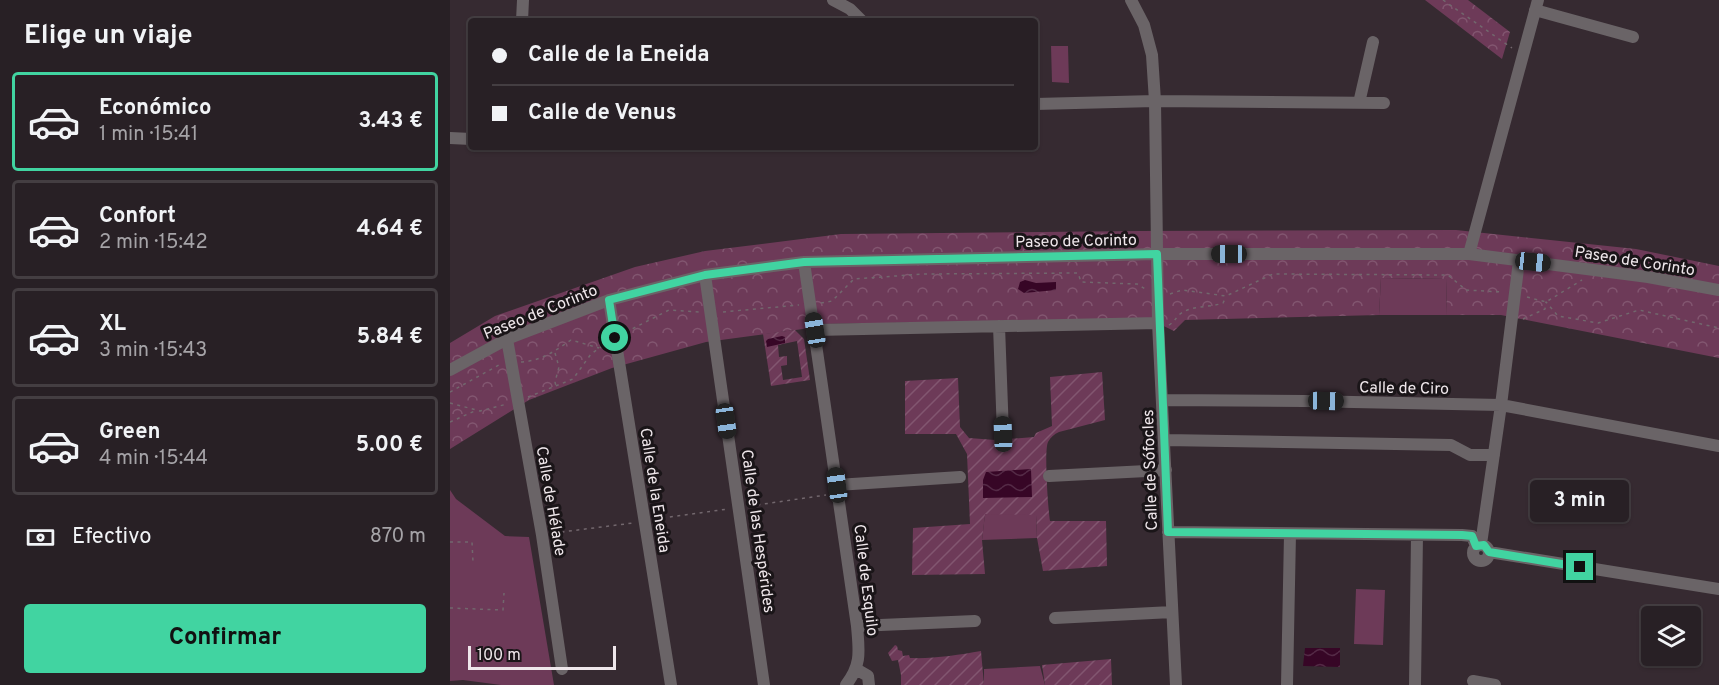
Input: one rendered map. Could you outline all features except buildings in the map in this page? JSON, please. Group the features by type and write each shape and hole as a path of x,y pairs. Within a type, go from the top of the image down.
{"street":[{"path":"522,0 522,18"},
{"path":"833,0 850,9 859,18"},
{"name":"Calle de Sófocles","path":"1131,0 1144,26 1152,55 1155,101 1159,325 1176,685"},
{"path":"1469,254 1536,5 1633,37"},
{"path":"1359,103 1374,42"},
{"path":"1038,104 1155,101 1384,103"},
{"path":"450,138 468,139"},
{"name":"Paseo de Corinto","path":"450,369 507,339 609,300 705,275 804,262 1157,254 1469,254 1648,277 1719,290"},
{"path":"1482,547 1519,261"},
{"name":"Calle de Esquilo","path":"804,262 860,656 856,669 846,685"},
{"name":"Calle de las Hespérides","path":"705,275 764,685"},
{"name":"Calle de la Eneida","path":"609,300 671,685"},
{"path":"815,330 1159,325"},
{"path":"999,326 1003,434"},
{"name":"Calle de Hélade","path":"507,339 542,535 562,669"},
{"name":"Calle de Ciro","path":"1163,400 1501,405 1719,446"},
{"path":"1165,440 1451,445 1470,455 1494,455"},
{"path":"1049,476 1166,470"},
{"path":"838,489 960,477"},
{"path":"1168,532 1472,536 1482,547 1719,589"},
{"path":"1287,685 1290,534"},
{"path":"1415,685 1417,535"},
{"path":"1055,618 1172,612"},
{"path":"857,626 975,621"},
{"path":"856,669 868,676 869,685"},
{"path":"1473,681 1495,685"}],"path":[{"path":"1443,0 1522,56"},
{"path":"1546,302 1585,278 1588,269"},
{"path":"450,403 480,411 518,400 573,379 591,354 615,338 669,310 711,313 811,304 832,301 854,279 923,274 1078,273 1081,282 1137,284 1158,297 1182,290 1226,296 1273,274 1448,275 1466,290 1514,293 1546,302 1558,316 1598,323 1639,310 1719,328"},
{"path":"1159,325 1167,327 1180,314 1192,308 1223,303 1226,296"},
{"path":"1512,319 1520,320 1539,313 1545,309 1546,302"},
{"path":"450,392 505,362 533,361 554,352 571,340 600,348"},
{"path":"554,352 559,367 556,386"},
{"path":"450,422 477,410"},
{"path":"542,535 739,507 838,489"},
{"path":"450,542 472,542 473,562"},
{"path":"450,609 503,610 504,593"}],"green space":[{"path":"1425,0 1468,0 1510,32 1502,59"},
{"path":"1051,46 1068,46 1069,83 1052,82"},
{"path":"1456,230 1636,249 1719,266 1719,358 1501,315 1446,315 1447,279 1381,278 1379,315 1185,320 1174,331 1149,319 820,324 803,329 706,342 612,368 529,400 450,449 450,343 495,316 635,267 705,251 841,234"},
{"path":"1381,278 1447,279 1446,315 1379,315"},
{"path":"795,330 804,339 810,380 771,386 763,334","holes":["797,341 802,377 783,380 781,366 787,365 787,356 779,357 778,345"]},
{"path":"1102,372 1105,420 1054,435 1048,442 1046,467 1050,521 1106,521 1107,566 1043,571 1037,538 1036,515 985,515 982,540 985,574 912,575 913,528 970,524 967,454 956,434 905,434 905,381 958,378 960,427 969,438 995,440 1034,437 1036,433 1052,426 1050,377"},
{"path":"450,490 456,499 505,536 529,537 554,685 501,685 463,680 450,681"},
{"path":"985,514 1036,515 1037,538 982,540"},
{"path":"1356,589 1385,590 1383,645 1354,644"},
{"path":"895,645 898,650 902,651 903,656 909,655 910,658 981,651 984,685 901,685 898,660 892,661 888,653"},
{"path":"1111,659 1112,685 1045,685 1042,665"},
{"path":"1040,666 1045,685 984,685 984,669"}],"water":[{"path":"1025,280 1036,283 1056,282 1056,290 1024,293 1018,289 1020,282"},
{"path":"785,337 785,343 767,347 768,339"},
{"path":"1031,469 1032,497 983,498 983,480 986,472"},
{"path":"1305,648 1340,648 1340,667 1303,666"}],"route":[{"path":"615,338 609,300 705,275 804,262 1157,254 1168,532 1462,535 1472,536 1476,546 1484,545 1489,552 1580,567"}]}
